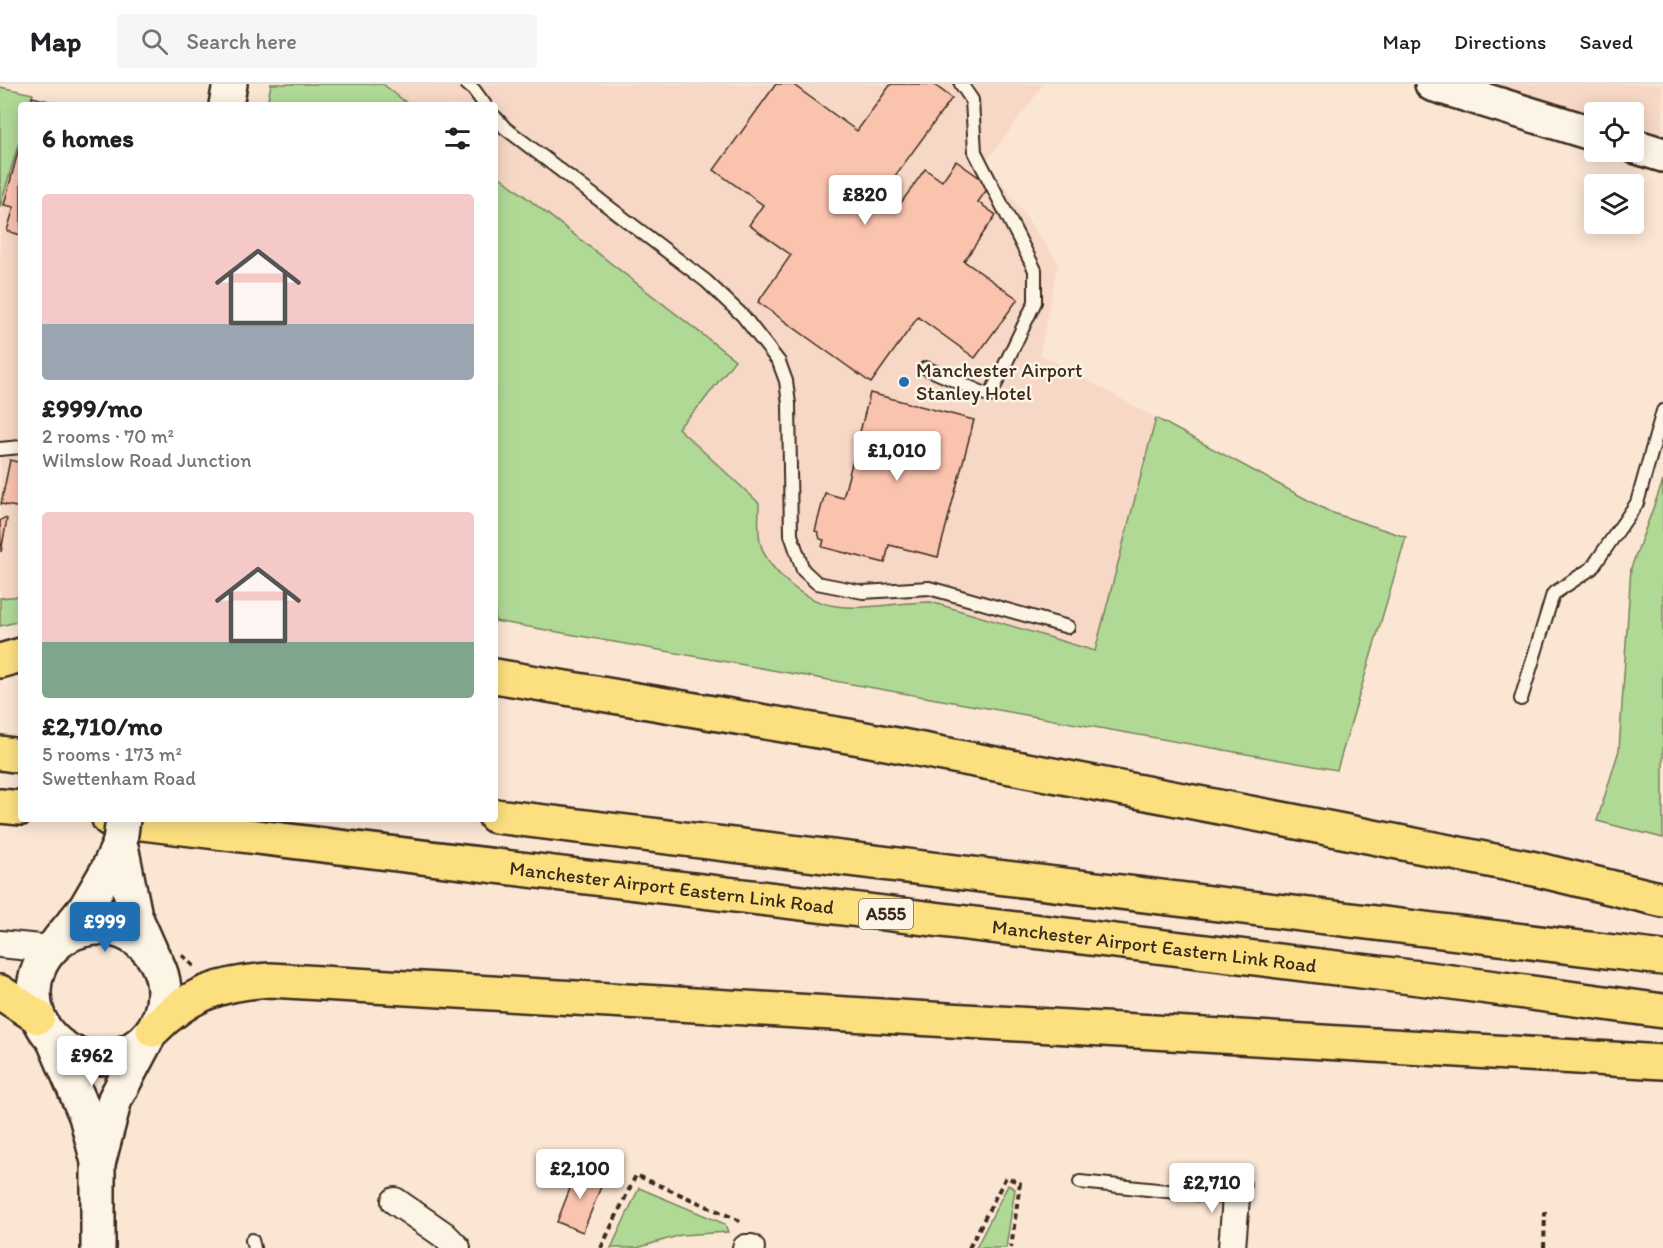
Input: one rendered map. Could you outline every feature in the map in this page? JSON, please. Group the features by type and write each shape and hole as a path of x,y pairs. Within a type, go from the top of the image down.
{"highway":[{"path":"0,661 18,657"},
{"path":"498,677 860,738 1234,809 1535,869 1663,900"},
{"path":"0,753 18,756"},
{"path":"0,806 18,808"},
{"path":"498,816 1663,958"},
{"name":"Manchester Airport Eastern Link Road","path":"118,830 1432,980 1663,1011"},
{"path":"150,1033 170,1013 202,993 222,986 270,980 1663,1062"},
{"path":"0,992 46,1029"}],"main road":[{"path":"227,102 230,84"},
{"path":"1432,84 1584,131"},
{"path":"1644,149 1663,155"},
{"path":"98,1248 98,1162 86,1116 34,1000 35,978 40,963 86,907 106,871 118,830"},
{"path":"98,1162 115,1099 162,1010 165,994 162,976 135,916 118,830"},
{"path":"54,945 77,931 93,927 111,928 128,934 153,956"},
{"path":"46,1029 76,1054 93,1058 109,1058 125,1053 150,1033"}],"street":[{"path":"0,944 54,945"},
{"path":"1232,1248 1236,1192"},
{"path":"395,1201 444,1235 457,1248"}],"lane":[{"path":"467,84 484,102"},
{"path":"926,368 990,396 1035,302 1035,270 975,152 972,100 961,84"},
{"path":"498,121 505,129 706,281 743,316 773,354 786,381 789,404 791,535 803,570 817,583 863,592 928,588 1068,627"},
{"path":"1521,699 1553,594 1592,568 1637,503 1663,411"},
{"path":"0,448 18,447"},
{"path":"1080,1182 1236,1192"}],"path":[{"path":"601,1248 636,1175 738,1220 749,1248"},
{"path":"969,1248 1006,1177 1020,1183 1011,1248"},
{"path":"1544,1248 1545,1212"}],"shaded area":[{"name":"Manchester Airport Stanley Hotel","path":"383,84 1044,84 987,161 1058,263 1040,354 1156,418 1096,651 536,627 648,461 702,403 735,360 498,175 498,102 405,102"},
{"path":"1432,84 1663,84 1663,155 1644,149 1644,102 1584,102 1584,131"},
{"path":"18,145 18,596 0,598 0,207"}],"green space":[{"path":"271,84 383,84 405,102 268,102"},
{"path":"0,87 33,94 31,102 18,102 18,145 0,207"},
{"path":"498,175 735,360 702,403 678,428 759,503 759,535 762,550 767,559 784,579 801,593 819,602 836,606 872,607 931,602 1095,651 1156,418 1330,512 1406,537 1337,770 498,622"},
{"path":"1663,481 1663,838 1597,821 1619,750 1631,568"},
{"path":"18,596 18,622 0,626 0,598"},
{"path":"1008,1185 1015,1189 1006,1248 976,1248"},
{"path":"639,1188 725,1224 728,1232 681,1235 637,1248 611,1248"}],"building":[{"path":"776,84 792,84 857,131 891,84 933,84 952,98 884,191 901,203 925,169 942,181 956,161 990,185 978,202 996,215 964,261 1018,299 975,358 918,317 871,383 758,302 791,255 749,225 763,205 714,170"},
{"path":"32,97 52,102 31,102"},
{"path":"18,151 18,234 7,231 14,207 4,205"},
{"path":"870,393 974,420 938,557 889,545 885,563 822,547 824,540 820,539 818,532 815,531 825,493 843,498"},
{"path":"10,460 18,462 18,507 1,504"},
{"path":"7,519 1,552 0,521"},
{"path":"578,1168 604,1179 583,1232 557,1222"}],"place":[{"name":"Manchester Airport Stanley Hotel","path":"904,382"}]}
